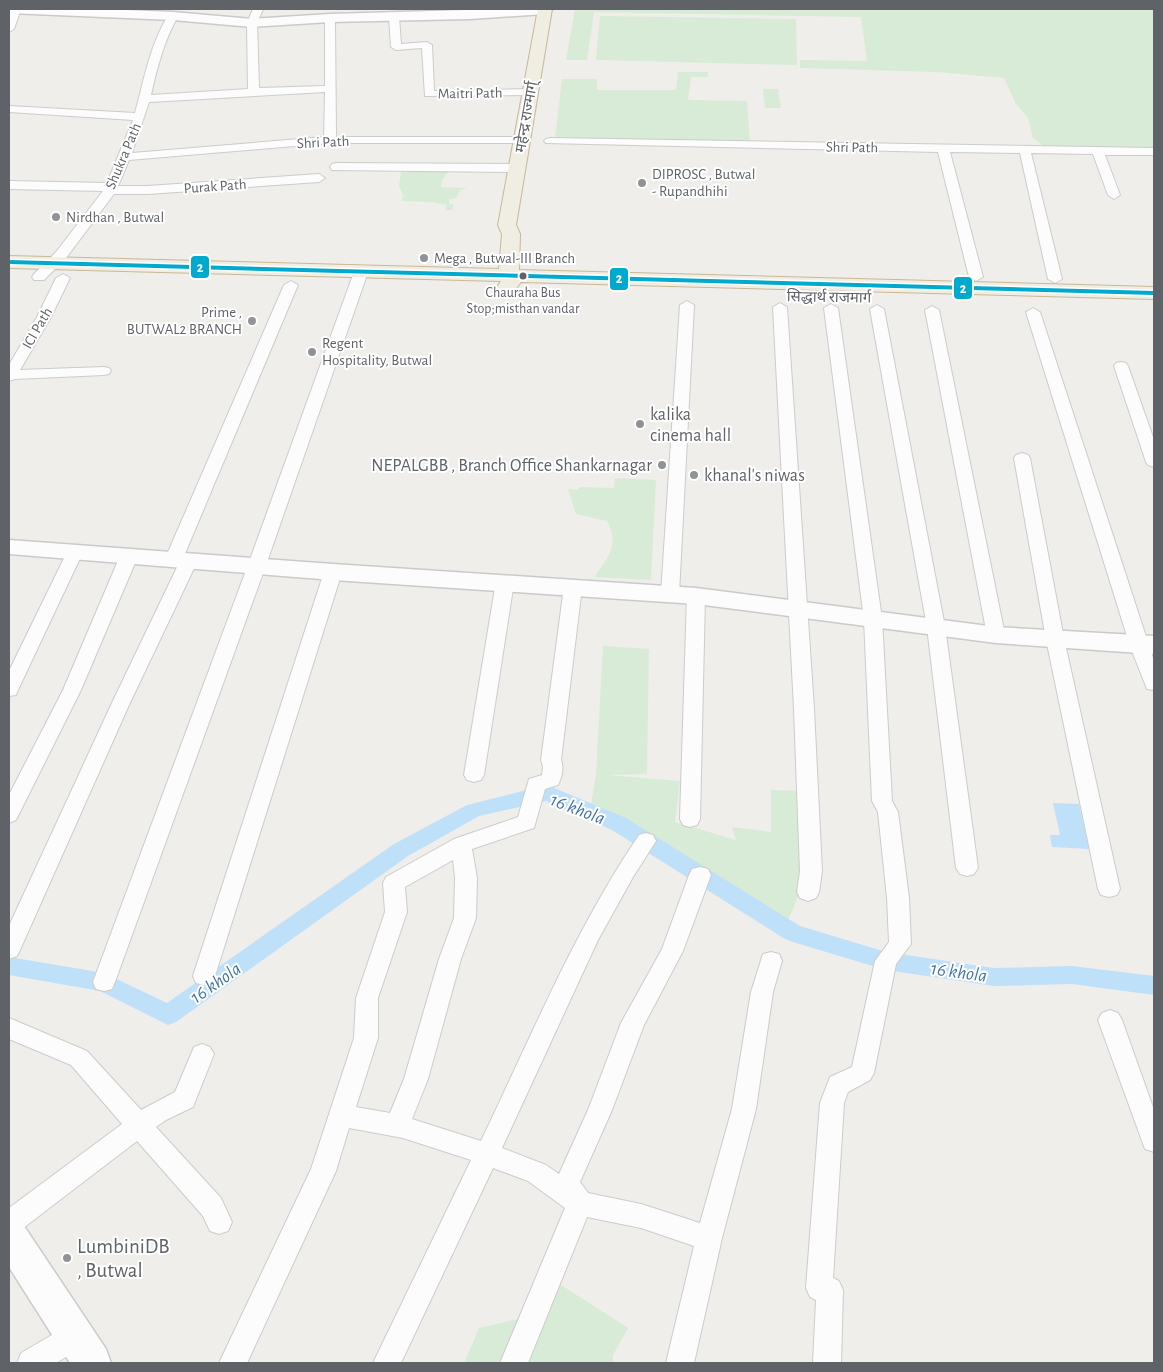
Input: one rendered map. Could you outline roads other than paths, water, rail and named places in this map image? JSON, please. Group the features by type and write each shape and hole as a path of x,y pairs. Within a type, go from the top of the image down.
{"highway":[{"name":"महेन्द्र राज्मार्ग्","path":"481,283 500,233 507,225 545,9"},
{"name":"महेन्द्र राज्मार्ग्","path":"507,225 511,234 508,252 507,283"},
{"path":"9,262 52,273 291,286 358,280"},
{"path":"9,276 52,273 358,280 373,286 507,283"},
{"name":"सिद्धार्थ राजमार्ग","path":"507,283 1154,293"},
{"name":"सिद्धार्थ राजमार्ग","path":"507,283 1154,305"}],"street":[{"path":"9,9 173,16 252,23 389,14 545,9"},
{"path":"9,29 16,9"},
{"path":"254,92 252,23 258,9"},
{"name":"Maitri Path","path":"389,14 396,47 428,45 429,94 531,92"},
{"name":"Shukra Path","path":"52,273 110,189 125,157 140,117 154,60 165,30 173,16"},
{"path":"330,18 330,140"},
{"path":"144,99 329,89"},
{"path":"9,109 55,114 140,117"},
{"name":"Shri Path","path":"125,157 330,140 522,140"},
{"name":"Shri Path","path":"550,141 1151,152"},
{"path":"943,148 976,277"},
{"path":"1025,151 1055,279"},
{"path":"1098,152 1114,195"},
{"path":"1151,152 1154,166"},
{"path":"336,167 517,168"},
{"name":"Purak Path","path":"9,185 148,190 319,178"},
{"name":"ICI Path","path":"9,376 44,317 52,273"},
{"path":"104,982 257,565 358,280"},
{"path":"9,950 120,705 291,286"},
{"path":"670,594 687,305"},
{"path":"780,307 799,610 811,871 808,892"},
{"path":"826,1363 830,1290 819,1288 832,1103 838,1085 862,1073 886,961 900,944 898,898 888,812 882,801 873,618 830,308"},
{"path":"877,309 936,627 967,868"},
{"path":"932,310 996,635"},
{"path":"1033,312 1147,646 1154,684"},
{"path":"1121,366 1154,462"},
{"path":"9,376 104,371"},
{"path":"1022,458 1055,639 1109,889"},
{"path":"9,547 333,572 696,596 996,635 1147,646"},
{"path":"9,690 75,552"},
{"path":"9,814 72,690 129,556"},
{"path":"204,976 333,572"},
{"path":"474,774 505,582"},
{"path":"233,1363 323,1171 366,1038 367,998 396,912 394,883 461,845 528,822 536,784 551,780 573,587"},
{"path":"690,819 696,596"},
{"path":"387,1363 487,1154 563,987 623,873 646,841"},
{"path":"397,1126 416,1079 450,959 465,918 466,878 461,845"},
{"path":"580,1203 567,1184 600,1110 633,1023 672,951 700,875"},
{"path":"680,1363 709,1238 744,1108 762,992 771,961"},
{"path":"1110,1020 1131,1082 1154,1140"},
{"path":"9,1028 79,1058 212,1207 219,1222"},
{"path":"9,1223 157,1112 184,1099 202,1054"},
{"path":"341,1115 397,1126 487,1154 537,1173 580,1203 641,1216 709,1238"},
{"path":"514,1363 580,1203"},
{"path":"9,1235 83,1350 31,1363"}],"water":[{"path":"1053,803 1079,804 1089,849 1052,847 1050,835 1060,835"}],"waterway":[{"name":"16 khola","path":"9,966 104,982 168,1015 401,850 474,810 547,793 619,824 793,933 886,961 994,977 1072,975 1154,986"}],"place":[{"name":"DIPROSC , Butwal - Rupandhihi","path":"642,183"},
{"name":"Nirdhan , Butwal","path":"56,217"},
{"name":"Mega , Butwal-III Branch","path":"424,258"},
{"name":"Chauraha Bus Stop;misthan vandar","path":"523,276"},
{"name":"Prime , BUTWAL2 BRANCH","path":"252,321"},
{"name":"Regent Hospitality, Butwal","path":"312,352"},
{"name":"kalika cinema hall","path":"640,424"},
{"name":"NEPALGBB , Branch Office Shankarnagar","path":"662,465"},
{"name":"khanal's niwas","path":"694,475"},
{"name":"LumbiniDB , Butwal","path":"67,1258"}]}
